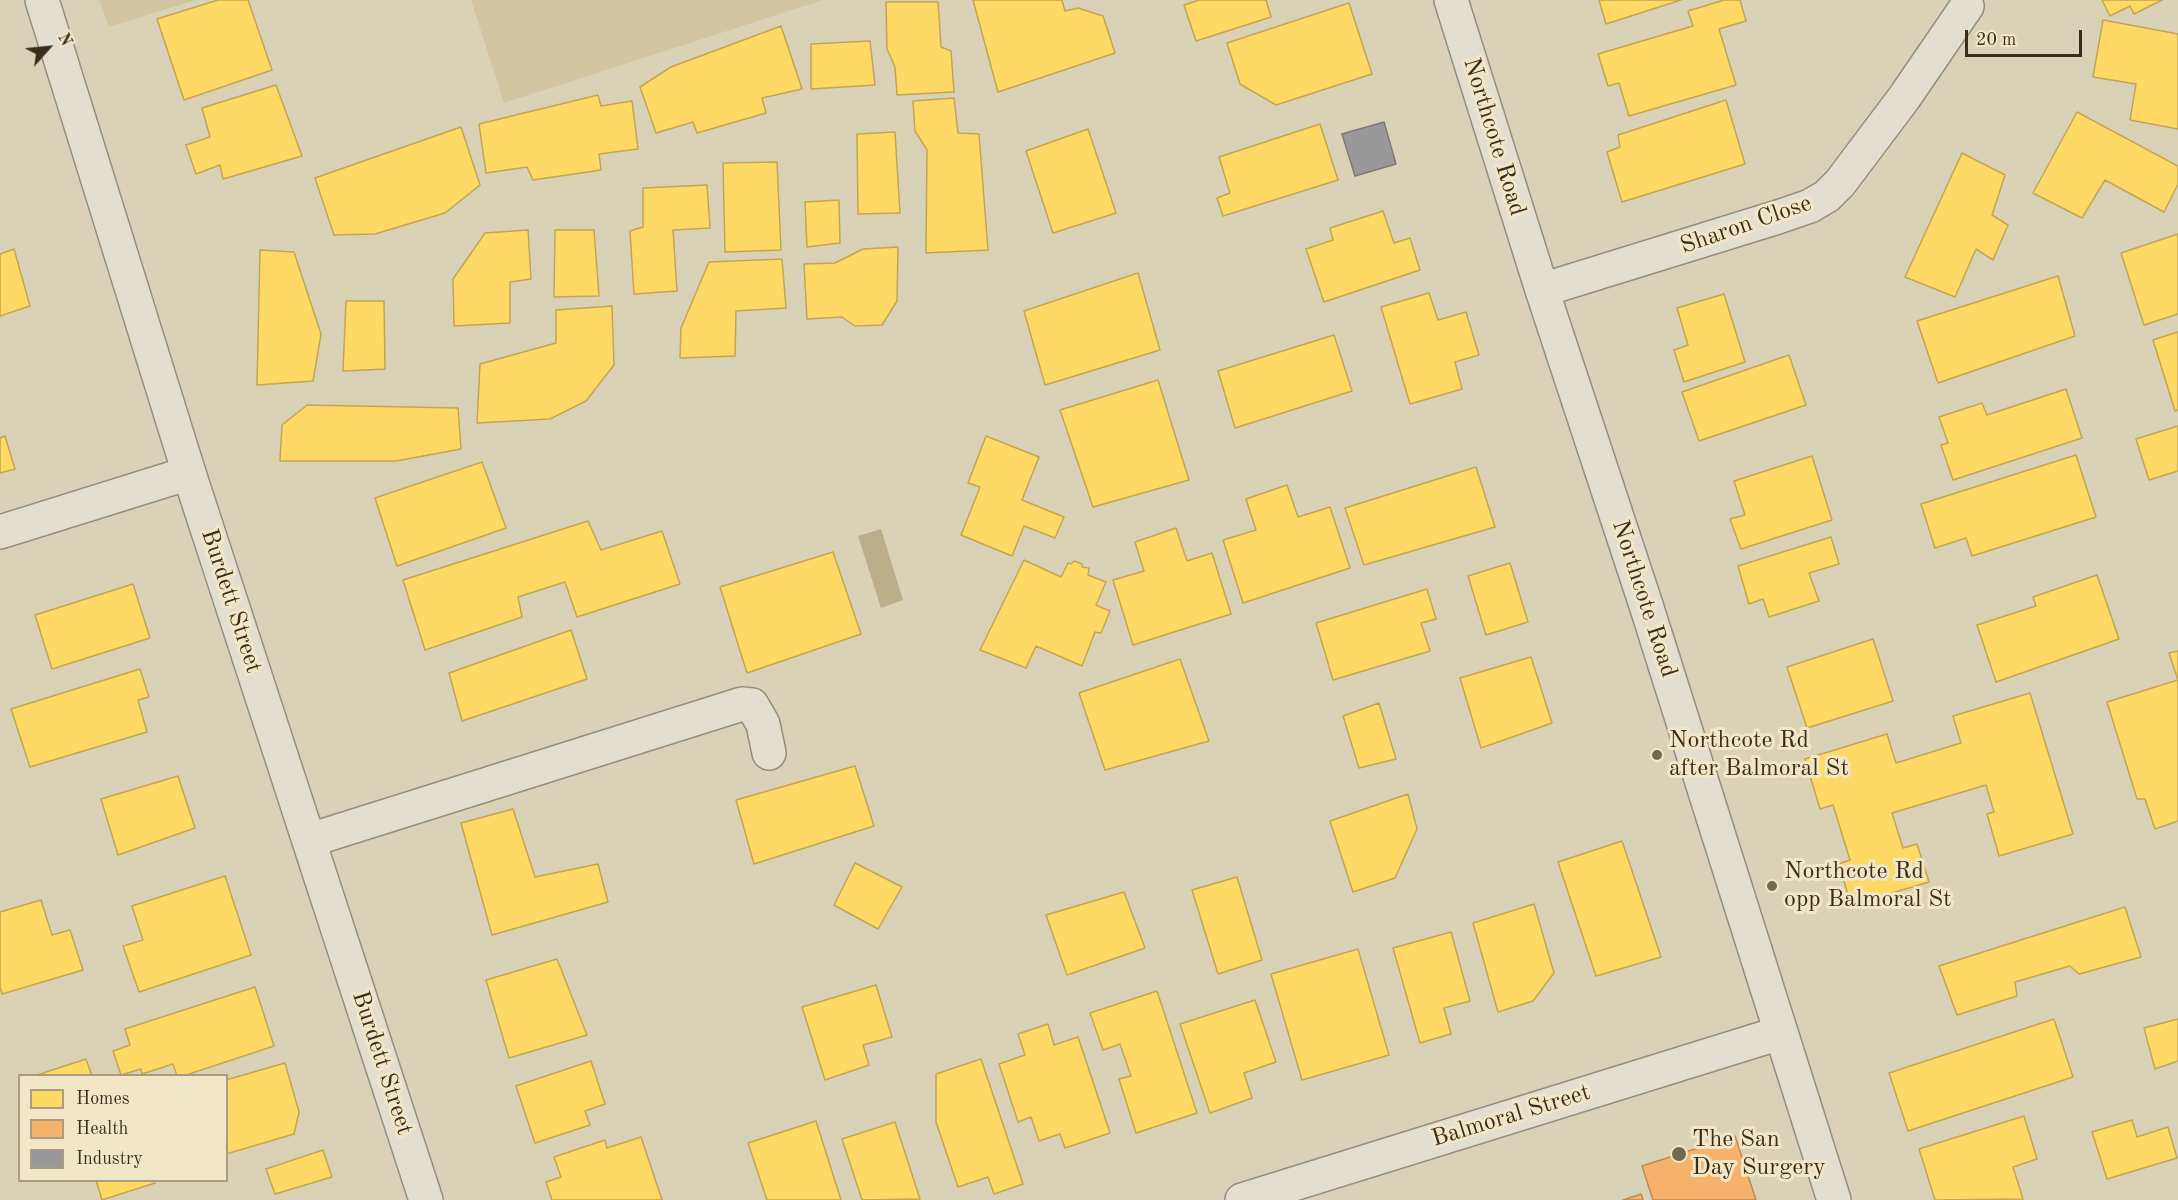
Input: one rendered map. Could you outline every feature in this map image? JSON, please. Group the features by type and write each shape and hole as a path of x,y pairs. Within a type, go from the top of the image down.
{"street":[{"name":"Burdett Street","path":"42,0 189,473 426,1200"},
{"name":"Northcote Road","path":"1451,0 1542,290 1646,605 1834,1200"},
{"name":"Sharon Close","path":"1542,290 1778,217 1810,206 1827,196 1840,183 1904,98 1967,6"},
{"path":"0,532 189,473"},
{"path":"310,840 742,704 752,705 763,724 770,753"},
{"name":"Balmoral Street","path":"1242,1200 1780,1033"}],"shaded area":[{"path":"99,0 196,0 109,27"},
{"path":"471,0 823,0 504,103"},
{"path":"881,529 903,600 881,608 858,536"}],"building: Homes":[{"path":"218,0 248,0 272,70 184,100 157,19"},
{"path":"973,0 1062,0 1065,11 1078,8 1103,16 1115,53 998,92"},
{"path":"1199,0 1266,0 1271,17 1196,41 1184,5"},
{"path":"1599,0 1681,0 1606,24"},
{"path":"1724,0 1740,0 1746,21 1719,29 1736,85 1629,116 1619,83 1608,86 1598,54 1693,26 1688,11"},
{"path":"2102,0 2162,0 2134,14 2130,6 2110,16"},
{"path":"886,2 938,2 941,47 951,51 954,92 897,95 895,67 887,49"},
{"path":"1349,3 1372,74 1276,105 1240,84 1227,43"},
{"path":"2103,20 2178,34 2178,129 2130,120 2136,84 2093,77"},
{"path":"781,26 802,89 762,98 766,113 697,133 693,122 656,133 640,87 671,67"},
{"path":"870,41 875,85 811,89 811,44"},
{"path":"276,85 302,156 223,179 220,165 196,174 186,145 210,137 202,108"},
{"path":"598,95 601,106 632,101 638,149 599,154 601,170 533,180 527,167 486,173 479,124"},
{"path":"954,98 958,133 979,134 988,250 926,253 927,150 915,131 913,101"},
{"path":"1726,100 1745,164 1622,202 1607,152 1620,147 1618,135"},
{"path":"2077,112 2178,166 2178,184 2164,212 2105,180 2082,218 2033,193"},
{"path":"1320,124 1338,180 1223,216 1217,198 1230,193 1219,157"},
{"path":"461,127 480,185 445,213 375,234 334,235 315,178"},
{"path":"1088,129 1116,213 1053,233 1026,151"},
{"path":"895,132 900,213 858,214 857,134"},
{"path":"1962,153 2005,175 1992,215 2008,225 1993,260 1976,249 1955,297 1905,277"},
{"path":"777,162 781,250 725,252 723,163"},
{"path":"707,185 710,228 673,230 677,291 634,294 630,231 643,227 643,188"},
{"path":"839,200 840,243 807,247 805,202"},
{"path":"1383,211 1394,243 1410,238 1420,270 1324,302 1306,249 1333,240 1330,228"},
{"path":"528,230 531,279 510,282 510,323 454,326 453,279 485,233"},
{"path":"555,230 594,230 599,296 554,297"},
{"path":"2178,234 2178,314 2144,325 2121,253"},
{"path":"898,247 897,301 882,325 855,326 842,317 807,319 804,264 835,263 863,249"},
{"path":"14,249 30,306 0,316 0,254"},
{"path":"260,250 294,252 321,334 313,381 257,385"},
{"path":"782,259 786,308 736,311 735,356 680,358 681,328 709,262"},
{"path":"1138,273 1160,350 1045,385 1024,311"},
{"path":"2058,276 2075,336 1938,383 1917,321"},
{"path":"1429,293 1438,320 1466,312 1479,355 1455,362 1462,389 1410,404 1381,307"},
{"path":"1724,294 1745,362 1684,382 1674,350 1688,345 1677,308"},
{"path":"346,301 384,301 385,369 343,371"},
{"path":"612,306 614,365 586,401 550,419 477,423 480,364 556,343 556,310"},
{"path":"2178,332 2178,410 2175,411 2153,340"},
{"path":"1334,335 1352,391 1235,428 1218,371"},
{"path":"1789,355 1806,405 1699,441 1682,392"},
{"path":"1158,380 1189,480 1093,507 1060,410"},
{"path":"2066,389 2082,438 1953,480 1941,445 1948,443 1939,417 1982,403 1987,415"},
{"path":"307,405 458,408 461,449 396,461 280,461 282,425"},
{"path":"2178,426 2178,471 2149,480 2136,439"},
{"path":"5,436 15,469 0,473 0,438"},
{"path":"986,436 1039,457 1022,500 1064,517 1055,538 1024,526 1012,556 961,535 980,487 968,483"},
{"path":"2076,455 2096,517 1972,556 1966,538 1935,548 1921,504"},
{"path":"1812,456 1832,520 1741,549 1730,519 1745,515 1734,481"},
{"path":"482,462 506,528 397,566 375,498"},
{"path":"1476,467 1495,527 1364,565 1345,508"},
{"path":"1287,485 1298,517 1330,507 1350,568 1243,603 1223,540 1256,530 1246,499"},
{"path":"588,521 601,550 662,531 680,584 577,617 565,582 518,597 522,617 425,650 403,580"},
{"path":"1176,528 1187,561 1212,553 1231,614 1133,645 1113,580 1144,571 1135,542"},
{"path":"1831,537 1839,564 1809,573 1819,601 1769,617 1763,599 1749,604 1738,566"},
{"path":"833,552 861,634 747,673 720,587"},
{"path":"1024,560 1061,577 1068,563 1071,564 1074,561 1082,564 1082,567 1089,568 1088,575 1106,582 1096,605 1110,611 1101,633 1095,632 1082,666 1036,646 1026,668 980,650"},
{"path":"1510,563 1528,622 1486,635 1468,576"},
{"path":"2097,575 2119,639 1996,682 1977,625 2036,606 2033,597"},
{"path":"133,584 150,638 52,669 35,615"},
{"path":"1427,589 1436,619 1421,623 1430,651 1333,680 1316,623"},
{"path":"571,630 587,679 462,721 449,673"},
{"path":"1873,639 1893,701 1807,728 1787,667"},
{"path":"2178,651 2178,680 2169,653"},
{"path":"1531,657 1552,723 1481,748 1460,678"},
{"path":"1180,659 1209,741 1105,770 1079,693"},
{"path":"140,669 149,697 138,700 147,732 30,767 11,709"},
{"path":"2178,680 2178,821 2155,829 2145,799 2137,799 2107,702"},
{"path":"2030,693 2073,834 1999,856 1987,814 1994,812 1986,785 1892,813 1903,848 1917,844 1929,882 1851,905 1839,864 1850,860 1833,805 1820,809 1805,759 1887,734 1896,763 1961,743 1953,716"},
{"path":"1379,703 1396,759 1359,768 1343,716"},
{"path":"855,766 874,826 754,864 736,800"},
{"path":"178,776 195,828 118,855 101,799"},
{"path":"1408,794 1417,829 1395,878 1353,892 1330,821"},
{"path":"513,809 535,877 598,864 608,902 492,935 461,823"},
{"path":"1622,841 1661,957 1596,976 1558,862"},
{"path":"855,863 902,887 878,929 834,905"},
{"path":"225,876 251,955 139,992 123,946 143,940 132,906"},
{"path":"1237,877 1262,960 1218,974 1192,890"},
{"path":"1124,892 1145,948 1067,975 1046,915"},
{"path":"41,900 52,935 70,930 83,970 2,994 0,987 0,912"},
{"path":"1534,904 1554,973 1533,1001 1498,1012 1473,923"},
{"path":"2125,907 2141,957 2079,974 2070,966 2015,982 2017,996 1957,1015 1939,966"},
{"path":"1451,932 1470,1001 1444,1008 1451,1034 1420,1043 1393,948"},
{"path":"1358,949 1389,1055 1302,1080 1271,974"},
{"path":"557,959 587,1035 509,1058 486,980"},
{"path":"876,985 892,1037 863,1045 869,1065 825,1080 802,1007"},
{"path":"255,987 274,1046 189,1074 176,1074 173,1064 142,1074 141,1069 121,1074 113,1051 130,1045 125,1029"},
{"path":"1157,991 1197,1113 1136,1133 1119,1079 1131,1076 1120,1044 1103,1050 1090,1013"},
{"path":"1255,1000 1276,1062 1244,1073 1252,1098 1210,1113 1180,1024"},
{"path":"2054,1019 2073,1077 1908,1131 1889,1073"},
{"path":"2178,1019 2178,1061 2155,1069 2144,1028"},
{"path":"1048,1024 1054,1045 1078,1037 1110,1133 1065,1148 1060,1134 1039,1141 1031,1117 1018,1122 999,1064 1025,1055 1018,1034"},
{"path":"86,1059 91,1074 40,1074"},
{"path":"981,1059 1023,1184 994,1194 988,1177 958,1187 936,1122 936,1074"},
{"path":"591,1061 605,1104 585,1111 590,1125 535,1143 516,1086"},
{"path":"285,1063 299,1112 294,1134 228,1153 228,1079"},
{"path":"2024,1116 2037,1159 2013,1167 2023,1199 1935,1200 1919,1149"},
{"path":"2132,1120 2137,1137 2168,1127 2177,1158 2107,1179 2092,1132"},
{"path":"816,1121 841,1200 767,1200 748,1143"},
{"path":"895,1122 920,1199 862,1200 842,1139"},
{"path":"641,1137 662,1200 552,1200 546,1182 561,1177 554,1157 605,1140 607,1148"},
{"path":"323,1150 332,1177 275,1194 266,1169"},
{"path":"97,1182 155,1183 102,1200"}],"building: Health":[{"path":"1735,1136 1756,1200 1653,1200 1642,1166"},
{"path":"1641,1194 1643,1200 1623,1200"}],"building: Industry":[{"path":"1384,122 1396,164 1355,176 1342,134"}],"place":[{"name":"Northcote Rd after Balmoral St","path":"1657,755"},
{"name":"Northcote Rd opp Balmoral St","path":"1772,886"},
{"name":"The San Day Surgery","path":"1679,1154"}]}
